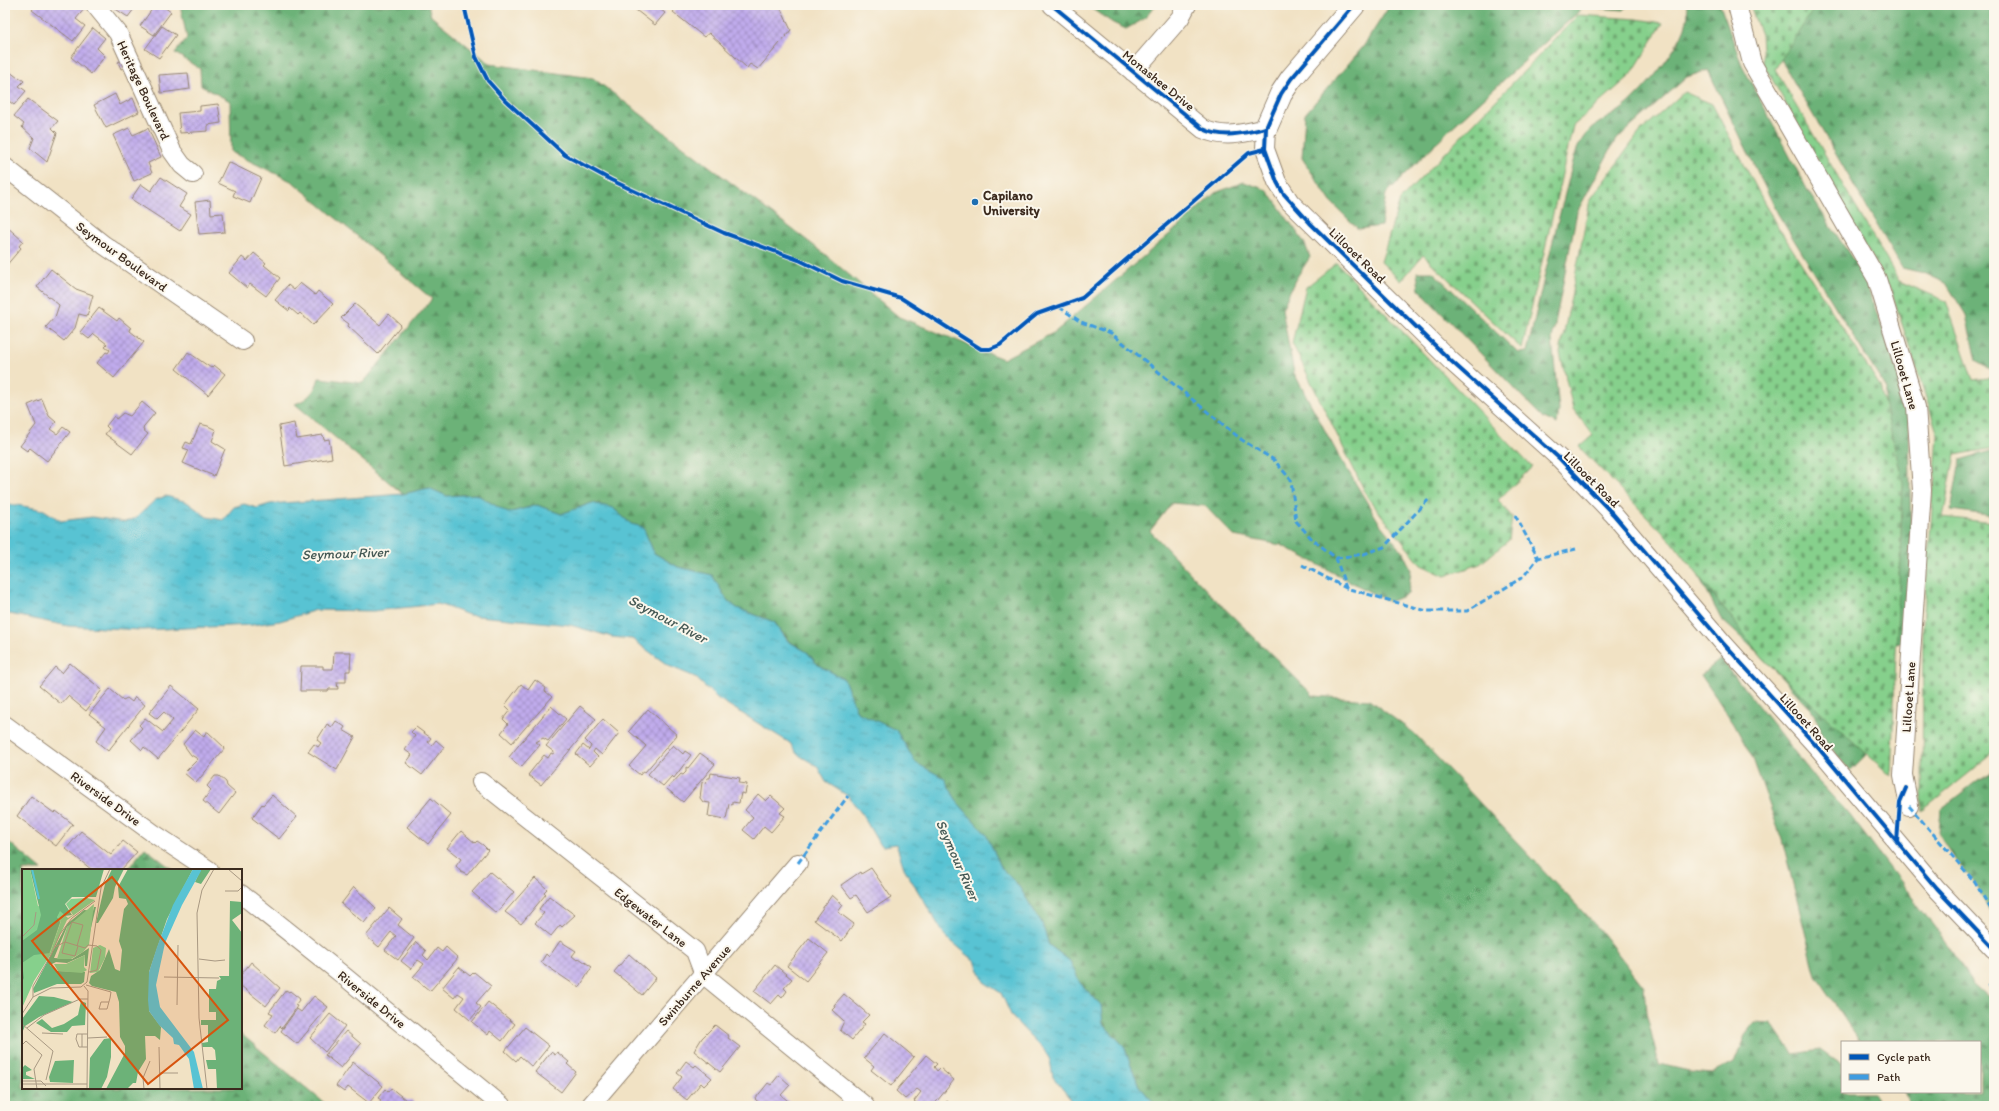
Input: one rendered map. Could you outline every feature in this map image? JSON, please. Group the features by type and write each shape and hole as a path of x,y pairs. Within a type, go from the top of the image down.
{"street":[{"name":"Heritage Boulevard","path":"95,5 118,33 172,151 182,165 193,174"},
{"name":"Monashee Drive","path":"1052,5 1203,129 1214,134 1240,134 1266,128"},
{"path":"1133,72 1180,18 1187,5"},
{"name":"Lillooet Road","path":"1354,5 1291,80 1281,94 1266,128 1265,149 1277,182 1290,202 1451,361 1560,459 1613,514 1723,643 1820,750 1937,889 1987,939 1994,949"},
{"name":"Lillooet Lane","path":"1737,5 1752,63 1877,279 1916,407 1922,490 1903,775 1909,806"},
{"name":"Seymour Boulevard","path":"8,175 104,245 243,341"},
{"name":"Riverside Drive","path":"5,725 127,814 208,869"},
{"name":"Edgewater Lane","path":"481,782 695,951 704,975"},
{"name":"Swinburne Avenue","path":"590,1106 704,975 798,863"},
{"name":"Riverside Drive","path":"242,895 339,972 502,1106"},
{"path":"704,975 865,1106"}],"green space":[{"path":"180,5 428,5 431,16 490,64 593,78 821,251 899,317 1003,359 1055,332 1178,227 1215,193 1244,182 1267,190 1304,242 1310,257 1295,280 1282,309 1294,373 1335,449 1380,524 1403,552 1411,570 1408,594 1389,602 1281,545 1234,536 1205,506 1172,503 1150,531 1211,595 1314,696 1369,700 1414,733 1598,928 1644,987 1646,1012 1659,1064 1689,1071 1713,1073 1734,1062 1746,1033 1755,1022 1771,1023 1792,1054 1821,1050 1841,1064 1841,1093 1874,1093 1879,1106 1157,1106 1139,1086 1124,1046 1103,1024 1101,1005 1080,983 1070,961 1049,945 1042,923 1018,885 1002,869 986,834 958,803 944,778 916,763 896,730 857,712 844,679 818,665 807,652 789,641 774,622 737,608 727,600 712,575 678,567 654,553 643,527 631,524 613,508 592,503 561,514 537,505 508,513 476,494 447,496 429,488 403,494 295,404 304,400 311,394 316,387 319,378 363,383 432,299 293,182 231,152 230,101 201,86 200,69 175,53 187,38"},
{"path":"1086,5 1156,5 1144,19 1126,29 1113,23"},
{"path":"1390,5 1629,5 1624,10 1584,7 1450,129 1386,194 1381,226 1358,229 1331,202 1302,158 1305,114 1363,47"},
{"path":"1686,5 1720,5 1742,65 1809,193 1863,275 1909,403 1911,573 1909,642 1888,645 1858,742 1866,755 1850,771 1826,742 1812,710 1757,652 1721,619 1695,569 1682,550 1881,435 1886,389 1778,214 1708,70 1687,77 1615,141 1577,212 1552,339 1559,410 1557,424 1542,417 1419,290 1417,272 1433,272 1518,353 1527,352 1556,227 1576,151 1591,128 1624,107 1647,84 1669,57 1685,28 1688,15"},
{"path":"1750,5 1816,5 1775,69 1899,281 1946,301 1973,380 1994,377 1994,448 1955,455 1943,517 1994,523 1994,749 1990,756 1922,811 1923,624 1938,435 1892,293 1763,63 1761,35"},
{"path":"1762,5 1994,5 1994,371 1976,361 1966,315 1946,283 1924,273 1902,268 1780,58"},
{"path":"1578,15 1637,19 1663,23 1631,75 1573,126 1522,349 1423,255 1401,281 1381,262 1400,200"},
{"path":"1684,92 1712,104 1773,219 1880,386 1903,483 1891,776 1764,660 1673,543 1579,447 1593,435 1573,409 1560,353 1590,200 1640,132"},
{"path":"1337,263 1532,467 1498,500 1512,517 1509,540 1480,564 1445,576 1421,565 1368,498 1292,343 1306,287"},
{"path":"1994,450 1994,516 1951,510 1960,460"},
{"path":"1721,659 1816,779 1849,814 1942,937 1973,984 1990,999 1994,1010 1994,1106 1911,1106 1904,1093 1981,1093 1981,1041 1859,1041 1816,976 1782,840 1753,759 1734,724 1701,675"},
{"path":"1994,771 1994,920 1974,881 1956,860 1939,834 1941,809 1978,780"},
{"path":"5,839 41,869 22,869 22,1089 242,1089 242,1035 328,1106 5,1106"},
{"path":"145,848 172,869 128,869"}],"water":[{"name":"Seymour River","path":"429,488 447,496 476,494 508,513 537,505 561,514 592,503 613,508 631,524 643,527 654,553 678,567 712,575 727,600 737,608 774,622 788,641 807,652 818,665 844,679 857,712 896,730 916,763 944,778 958,803 986,834 1002,869 1018,885 1042,923 1049,945 1070,961 1080,983 1101,1005 1103,1024 1124,1046 1139,1086 1157,1106 1076,1106 1053,1077 1050,1060 1044,1050 1012,1017 1001,993 984,982 975,961 945,936 904,868 896,844 883,846 879,844 862,814 848,796 826,782 817,766 797,754 790,743 717,698 695,677 669,666 632,639 612,637 570,625 469,615 438,604 373,611 316,610 280,621 252,625 142,630 68,626 5,613 5,505 17,505 44,510 61,521 92,517 125,522 136,518 155,500 166,496 187,502 207,517 223,520 234,507 244,504 257,508 270,504 403,494"}],"building":[{"path":"36,5 81,5 85,8 76,19 85,26 73,41 32,10"},
{"path":"116,5 137,5 128,17 114,8"},
{"path":"155,5 161,5 171,12 154,35 140,26"},
{"path":"633,5 655,5 665,13 655,25 632,7"},
{"path":"679,5 776,5 781,9 791,30 758,69 750,64 747,68 709,33 704,37 673,12"},
{"path":"162,26 176,35 159,58 145,49"},
{"path":"93,28 105,38 97,48 105,56 91,74 71,57"},
{"path":"124,59 128,67 121,69 118,62"},
{"path":"5,68 24,81 19,86 26,91 14,105 5,98"},
{"path":"188,73 190,89 161,93 159,75"},
{"path":"115,94 120,105 133,98 139,112 106,128 94,105"},
{"path":"28,99 58,121 52,128 57,133 47,162 30,148 34,138 22,127 24,124 14,116"},
{"path":"218,104 221,123 208,125 208,131 180,133 178,113 200,111 200,106"},
{"path":"129,128 133,135 148,128 161,157 148,163 152,173 134,181 113,135"},
{"path":"228,162 261,178 250,203 233,196 235,191 218,183"},
{"path":"161,177 187,194 179,207 191,214 180,231 131,199 141,184 151,191"},
{"path":"210,200 211,214 223,213 225,232 199,234 195,202"},
{"path":"6,226 23,241 19,246 21,248 5,267"},
{"path":"254,253 266,263 264,265 280,278 266,296 250,284 247,288 229,273 242,257 247,261"},
{"path":"51,269 76,289 93,295 87,316 79,314 75,328 64,341 46,327 55,317 59,305 37,287"},
{"path":"300,283 315,295 318,291 333,304 313,325 300,313 298,315 290,308 289,311 275,300 288,285 294,290"},
{"path":"355,304 380,325 389,314 401,325 378,354 348,326 349,324 341,318"},
{"path":"99,308 117,321 119,318 131,328 130,331 144,342 114,378 97,363 106,352 108,353 110,350 105,346 107,344 94,334 89,339 80,332"},
{"path":"188,352 211,368 214,365 225,374 208,395 176,369"},
{"path":"42,399 49,416 56,422 50,429 57,434 63,427 70,432 47,461 30,448 27,451 20,446 36,425 28,405"},
{"path":"142,402 155,413 144,426 143,430 148,434 132,454 105,434 109,429 106,426 114,416 116,419 123,413 130,416"},
{"path":"294,423 297,439 323,435 324,440 329,439 332,458 285,466 279,426"},
{"path":"200,424 216,430 212,441 225,449 214,476 183,463 189,450 183,448 186,442 191,444"},
{"path":"334,652 351,652 350,671 346,671 346,682 337,682 338,689 329,689 328,691 300,691 301,666 323,666 323,669 333,669"},
{"path":"70,663 102,690 86,711 68,696 61,704 39,686 55,667 62,673"},
{"path":"535,680 546,688 545,691 552,697 512,743 501,733 508,724 503,719 510,710 505,705 521,684 528,690"},
{"path":"171,686 199,709 158,759 144,747 142,750 131,740 142,728 139,725 145,718 163,732 173,720 164,712 157,719 149,713"},
{"path":"110,689 123,700 127,698 132,702 135,697 145,705 108,751 96,741 106,727 89,714"},
{"path":"551,706 566,719 548,741 543,738 536,742 540,745 521,767 509,757"},
{"path":"580,706 596,719 541,785 528,775 544,755 548,758 551,753 553,754 554,752 546,746"},
{"path":"648,709 677,735 645,772 643,771 640,775 629,766 646,746 629,731"},
{"path":"603,719 619,733 602,755 595,749 593,752 598,757 590,766 576,754 583,745 589,750 591,746 585,740"},
{"path":"336,721 345,727 343,730 355,737 337,770 308,752 314,744 318,747 321,743 317,740 327,724 332,727"},
{"path":"416,727 431,738 428,742 432,745 436,740 444,747 422,775 406,763 412,755 405,750 415,736 411,732"},
{"path":"195,730 204,737 206,732 208,732 225,748 196,783 184,773 198,759 191,755 183,744"},
{"path":"673,745 683,754 685,751 691,755 674,778 672,776 663,786 648,774"},
{"path":"700,753 715,764 683,802 667,789 681,774 683,775 686,772 686,767 688,768"},
{"path":"711,773 740,778 739,783 747,784 745,794 741,793 739,803 732,802 732,805 729,804 726,819 708,816 710,803 703,802 700,798 702,782 706,783 707,778 710,778"},
{"path":"215,776 219,776 235,793 219,814 203,801 211,790 207,786"},
{"path":"758,794 766,801 771,796 785,808 780,813 785,816 771,832 764,826 754,839 743,830 753,817 745,810"},
{"path":"272,795 297,817 279,839 252,818 262,804 263,805"},
{"path":"31,796 54,813 56,811 73,824 56,846 17,816"},
{"path":"431,798 451,815 428,844 407,827"},
{"path":"81,831 111,855 123,841 137,852 122,869 91,869 66,849"},
{"path":"461,831 475,843 477,841 488,850 467,875 461,872 456,866 461,859 447,848"},
{"path":"871,868 891,897 868,912 856,895 851,898 841,885 860,872 861,874"},
{"path":"490,872 514,892 496,913 472,892"},
{"path":"535,878 547,889 544,892 546,894 521,924 505,912"},
{"path":"354,887 376,908 364,923 341,904"},
{"path":"832,895 843,905 838,912 854,924 842,941 814,920"},
{"path":"549,896 575,915 562,927 560,925 551,936 535,923 544,913 539,909"},
{"path":"389,908 402,919 398,925 414,938 398,960 385,950 396,936 391,932 379,947 366,936"},
{"path":"809,938 828,953 806,981 787,966"},
{"path":"560,941 576,951 572,956 577,960 579,958 592,967 579,988 541,962 546,954 549,957"},
{"path":"416,942 426,951 423,955 428,960 437,948 442,952 446,947 458,958 430,991 413,977 424,964 418,960 411,969 401,961"},
{"path":"629,954 656,978 642,995 614,972"},
{"path":"251,962 280,988 266,1006 242,987 242,974"},
{"path":"775,965 792,979 784,988 787,991 782,998 779,995 771,1004 754,991"},
{"path":"459,967 470,976 474,972 491,986 476,1003 481,1007 470,1020 456,1008 464,997 458,993 454,998 442,988"},
{"path":"286,990 289,992 290,991 300,999 295,1005 297,1006 293,1013 282,1028 280,1026 275,1033 265,1025 273,1014 269,1012"},
{"path":"844,994 869,1015 862,1022 865,1024 852,1040 840,1030 844,1021 832,1010 835,1007 834,1005"},
{"path":"314,996 328,1007 297,1044 281,1031 297,1009 301,1012"},
{"path":"488,1002 515,1024 502,1041 490,1031 488,1035 472,1022"},
{"path":"330,1014 345,1026 325,1052 310,1038"},
{"path":"715,1025 740,1047 720,1072 694,1051 702,1038"},
{"path":"525,1027 549,1046 532,1067 520,1056 516,1061 505,1051"},
{"path":"346,1031 361,1044 341,1068 325,1055"},
{"path":"885,1033 914,1057 891,1086 871,1070 874,1066 864,1058"},
{"path":"551,1052 555,1055 557,1052 569,1062 567,1064 576,1072 561,1092 535,1072"},
{"path":"926,1055 937,1064 934,1067 937,1071 940,1068 954,1080 933,1106 920,1106 914,1101 921,1092 917,1089 905,1099 896,1091"},
{"path":"686,1061 694,1067 696,1065 712,1078 704,1086 701,1083 687,1100 673,1089 682,1077 677,1073"},
{"path":"353,1062 383,1086 369,1103 348,1087 344,1092 336,1086"},
{"path":"779,1075 790,1085 781,1095 794,1106 763,1106 755,1099 768,1083 771,1085"},
{"path":"391,1088 406,1100 412,1100 414,1105 377,1106 381,1100 378,1098 385,1089 388,1092"},
{"path":"947,1101 953,1106 942,1106"}],"marked path":[{"path":"1059,307 1081,322 1111,333 1242,440 1274,460 1291,480 1296,521 1312,539 1336,558 1346,588"},
{"path":"1336,558 1364,554 1384,547 1429,499"},
{"path":"1515,515 1538,558"},
{"path":"1302,565 1346,588 1427,611 1467,611 1523,577 1538,558 1576,549"},
{"path":"798,863 848,796"},
{"path":"1909,806 1974,881 1994,914"},
{"path":"1994,977 1989,984 1994,996"}],"cycle path":[{"path":"464,5 476,57 488,81 505,100 565,155 611,180 724,233 799,260 842,281 901,298 981,349 990,349 1000,345 1037,314 1082,298 1249,153 1265,149"},
{"path":"1052,5 1203,129 1219,134 1234,134 1266,128"},
{"path":"1354,5 1291,79 1281,94 1266,128 1265,149 1277,182 1283,193 1310,223 1451,361 1560,459 1613,514 1723,643 1820,750 1937,889 1994,949"},
{"path":"1897,842 1900,802 1906,788"}],"place":[{"name":"Capilano University","path":"975,202"}]}
